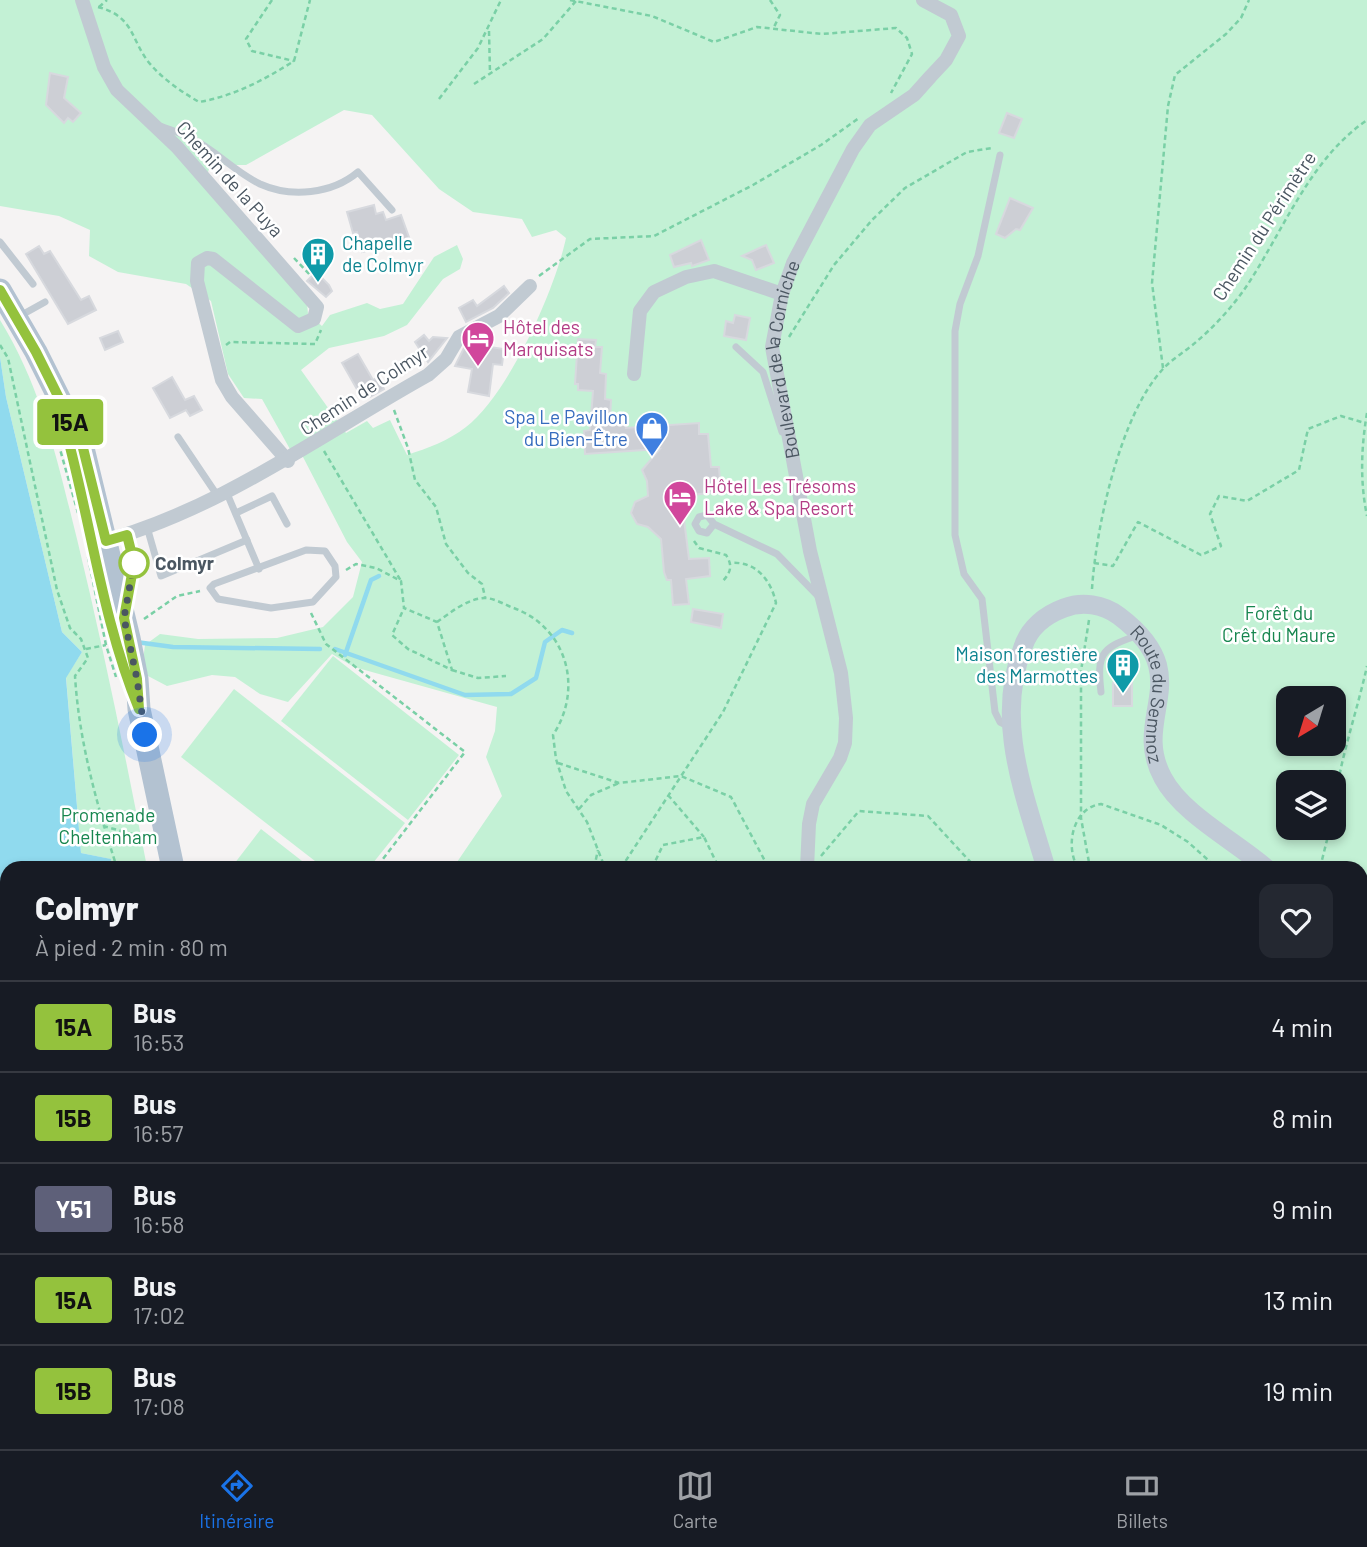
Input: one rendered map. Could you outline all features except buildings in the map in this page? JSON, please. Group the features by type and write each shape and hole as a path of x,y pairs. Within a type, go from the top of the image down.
{"main road":[{"path":"0,290 17,317 69,443 132,622 139,709 172,861"},
{"path":"104,544 126,678 139,709"},
{"path":"1044,861 1020,777 1010,727 1012,690 1019,655 1033,628 1066,607 1091,604"},
{"name":"Route du Semnoz","path":"1091,604 1115,613 1140,634 1154,657 1161,679 1153,748 1163,778 1183,804 1257,861"}],"street":[{"name":"Boulevard de la Corniche","path":"813,861 813,804 845,743 846,719 841,674 820,597 772,359 782,294 793,263 848,157 870,125 883,112 914,95 946,60 959,36 951,15 923,0"},
{"name":"Chemin de la Puya","path":"82,1 114,92 150,121 314,300 317,314"},
{"path":"288,461 232,397 222,380 196,269 202,259 213,259 298,326 308,324 317,314"},
{"path":"634,374 640,311 654,292 686,277 715,271 782,294"},
{"name":"Chemin de Colmyr","path":"104,544 288,461 438,368 458,337 499,316 530,286"}],"lane":[{"path":"150,121 192,138 260,184 285,191 311,192 330,187 358,172 392,210"},
{"path":"1000,155 978,256 960,304 955,331 955,535 964,574 982,599 995,712 1000,722 1010,727"},
{"path":"0,242 33,284"},
{"path":"17,317 45,302"},
{"path":"736,347 763,372 796,476"},
{"path":"178,437 236,513 259,569"},
{"path":"236,513 272,496 287,524"},
{"path":"714,524 707,533 696,528 696,520 703,515 710,517 714,524 777,554 820,597"},
{"path":"147,526 161,576 247,540"},
{"path":"306,550 325,551 335,566 336,577 313,602 271,608 218,599 210,588 214,584 306,550"},
{"path":"1101,692 1098,666 1103,651 1111,645 1140,634"}],"path":[{"path":"99,7 107,0"},
{"path":"272,0 246,39 252,51 295,61"},
{"path":"82,1 113,10 133,29 149,64 180,91 199,102 222,98 264,81 295,61 310,0"},
{"path":"439,99 489,31 500,0"},
{"path":"530,286 557,261 590,239 654,236 752,185 821,145 855,119 883,112 912,54 902,31 884,28 822,34 757,27 714,43 652,16 570,0"},
{"path":"770,0 780,15 773,29"},
{"path":"1163,368 1152,283 1168,106 1175,75 1226,34 1241,18 1249,0"},
{"path":"474,84 543,39 577,1"},
{"path":"489,31 490,73"},
{"name":"Chemin du Périmètre","path":"1089,861 1081,818 1081,671 1094,563 1110,491 1131,418 1163,368 1198,341 1246,288 1321,163 1367,120"},
{"path":"772,359 834,265 872,220 905,188 967,152 990,146 1000,155"},
{"path":"215,355 230,342 315,344 322,329 317,314"},
{"path":"0,345 8,358 57,590 70,628 86,649 88,659 75,676 82,743 115,861"},
{"path":"392,405 408,448 415,480 436,507 446,544 468,573 482,584 485,598"},
{"path":"1367,413 1361,490 1367,516"},
{"path":"1094,563 1113,566 1138,522 1201,555 1221,546 1210,514 1219,496 1247,501 1299,470 1308,429 1341,416 1365,423"},
{"path":"61,425 80,520"},
{"path":"319,442 401,581 404,608 392,635 408,649 452,670 478,678 506,676"},
{"path":"696,528 694,542 699,548 726,555 731,563 730,573 722,582"},
{"path":"104,544 106,645 117,678"},
{"path":"626,861 723,712 776,603 773,589 753,566 743,562 731,563"},
{"path":"336,577 356,564 376,568 401,581"},
{"path":"132,622 145,618 177,596 210,588"},
{"path":"437,622 464,604 485,598 521,610 542,623 562,652 571,684 566,715 553,735 557,763 566,791 578,809 602,861"},
{"path":"306,603 326,644 465,752 381,861"},
{"path":"404,608 437,622 452,670"},
{"path":"86,649 106,645"},
{"path":"1342,770 1367,666"},
{"path":"557,763 619,783"},
{"path":"578,809 591,795 619,783 681,776 731,797 764,861"},
{"path":"668,795 704,837 716,861"},
{"path":"1075,861 1069,844 1081,818 1091,807 1101,804 1132,814 1175,834 1208,861"},
{"path":"815,861 859,811 928,816 970,861"},
{"path":"103,826 150,839 148,827"},
{"path":"655,861 663,845 704,837"},
{"path":"1322,861 1327,840"},
{"path":"596,861 598,850"}],"green space":[{"name":"Forêt du Crêt du Maure","path":"0,0 1367,0 1367,861 458,861 502,796 486,757 495,731 497,707 354,667 332,654 288,702 260,694 235,677 212,675 167,686 148,676 143,660 145,645 160,634 198,639 277,638 323,627 353,597 362,562 347,542 303,457 291,451 262,399 244,398 228,374 211,301 186,284 118,272 89,256 90,230 59,216 0,206","holes":["344,110 372,115 439,189 473,212 522,219 532,237 556,230 566,238 541,312 498,391 482,412 459,432 438,444 407,455 390,420 373,428 367,421 346,433 301,370 329,348 384,336 407,325 443,279 460,269 463,259 457,245 434,257 403,304 380,309 367,303 330,315 322,326 308,314 307,303 205,183 210,165 246,165"]},
{"name":"Promenade Cheltenham","path":"0,320 27,372 55,454 96,619 146,861 110,861 81,853 66,677 82,652 62,632 6,397 0,357"},
{"path":"333,656 459,755 408,820 281,721"},
{"path":"234,689 405,823 375,861 315,861 181,757"},
{"path":"261,829 302,861 236,861"}],"water":[{"path":"0,357 6,397 62,632 82,652 66,678 81,853 111,859 0,861"}],"waterway":[{"path":"345,655 371,580 379,576"},
{"path":"335,649 465,695 511,694 536,678 545,642 562,630 572,633"},
{"path":"136,642 173,647 320,649"}],"bus line":[{"name":"15A","path":"0,290 36,352 82,444 106,541 127,535 132,548 134,563 124,618 137,679 139,709 126,678 116,642 69,443"}],"place":[{"name":"Chapelle de Colmyr","path":"318,284"},
{"name":"Hôtel des Marquisats","path":"478,368"},
{"name":"Spa Le Pavillon du Bien-Être","path":"652,458"},
{"name":"Hôtel Les Trésoms Lake & Spa Resort","path":"680,527"},
{"name":"Colmyr","path":"134,563"},
{"name":"Maison forestière des Marmottes","path":"1123,695"}],"route":[{"path":"134,563 124,618 145,735"}]}
